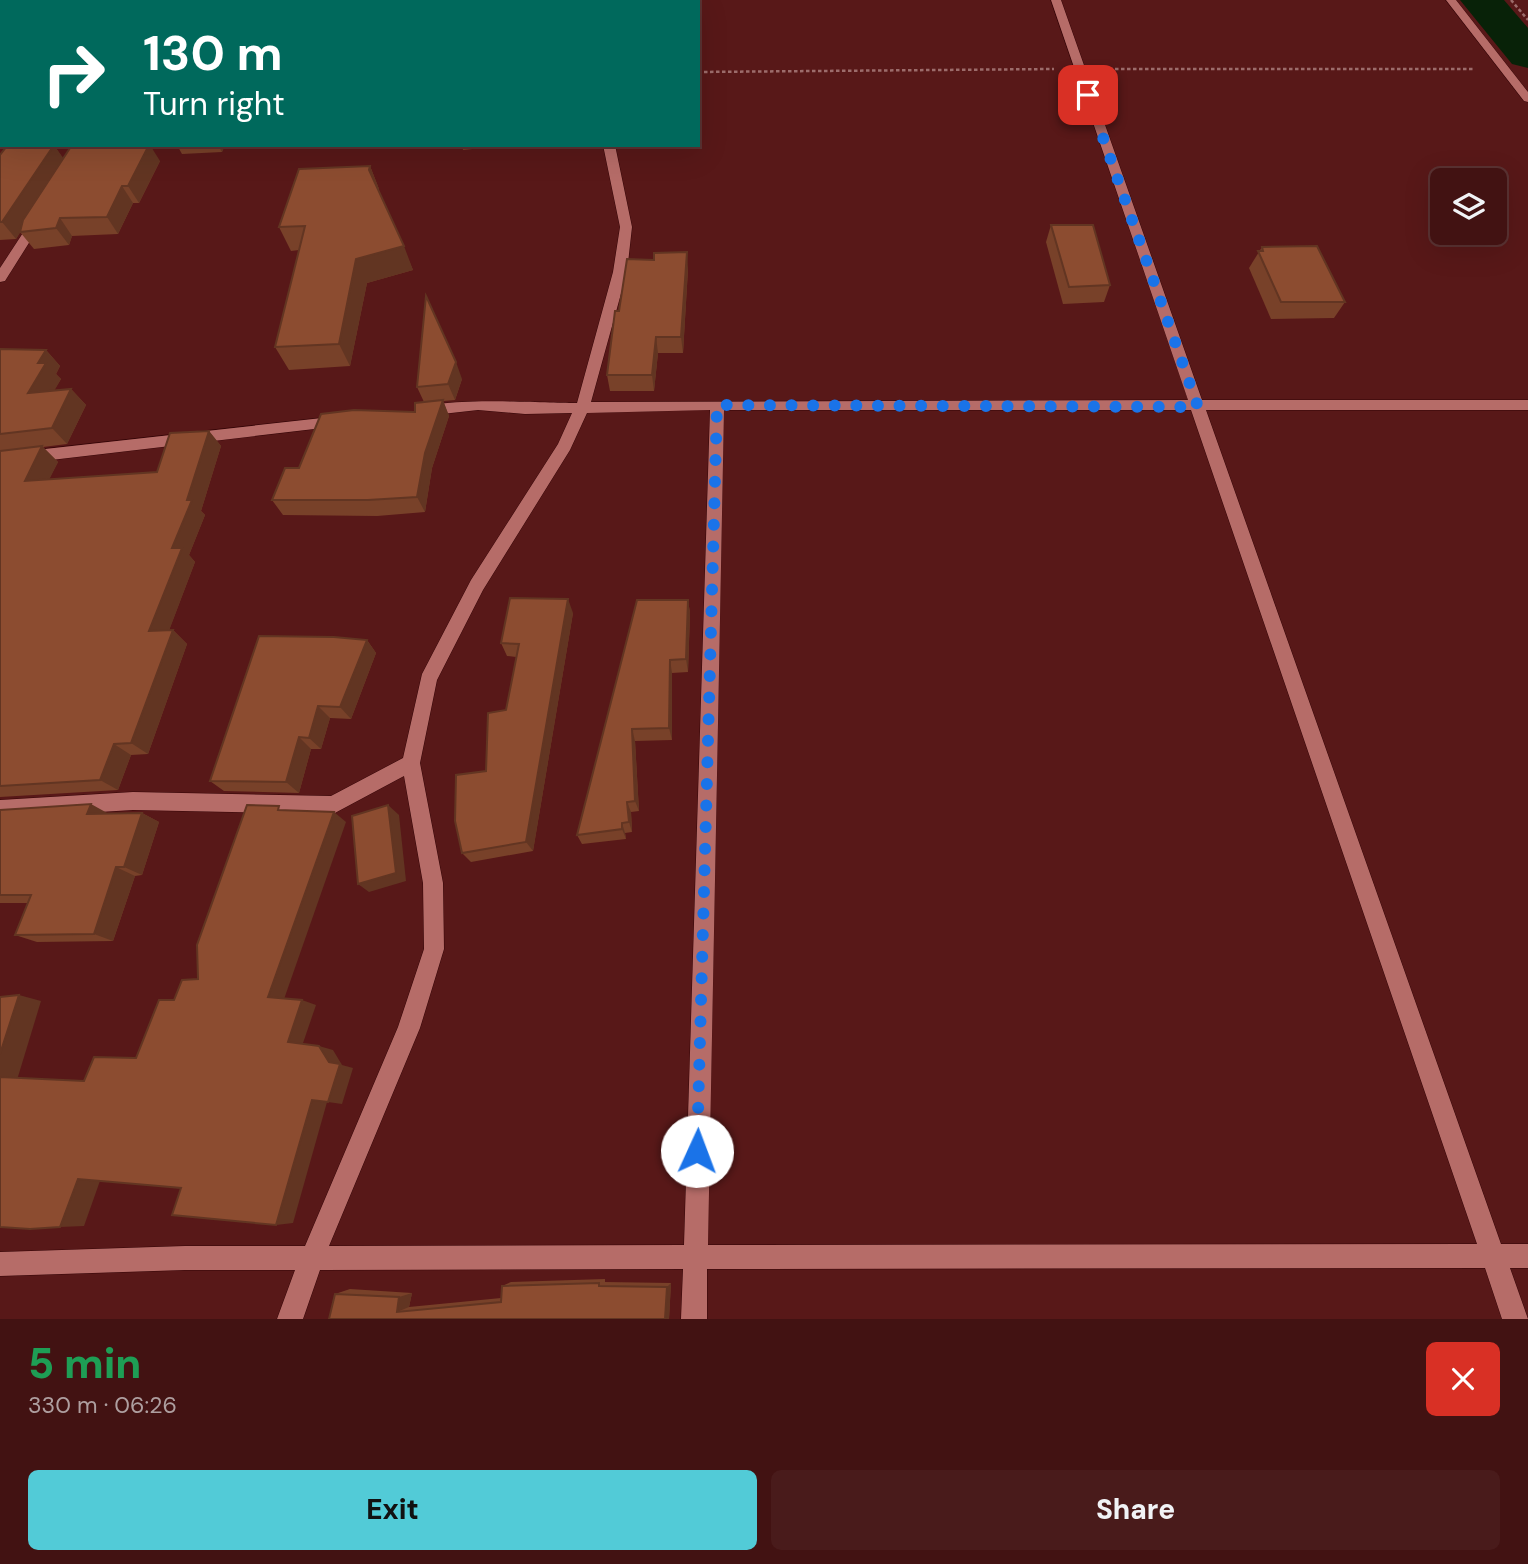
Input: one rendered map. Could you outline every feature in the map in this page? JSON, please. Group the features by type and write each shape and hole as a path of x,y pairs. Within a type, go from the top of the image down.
{"street":[{"path":"1056,0 1515,1319"},
{"path":"1451,0 1528,99"},
{"path":"290,1319 311,1260 408,1028 434,949 433,883 411,764 428,679 477,585 565,446 583,406 620,272 626,227 609,147"},
{"path":"0,278 42,213"},
{"path":"409,413 478,405 526,409 717,405 1528,405"},
{"path":"694,1319 693,1259 717,405"},
{"path":"0,460 355,419"},
{"path":"0,809 133,801 333,805 411,764"},
{"path":"0,1264 185,1258 311,1260 1528,1256"}],"path":[{"path":"1511,0 1528,20"}],"building":[{"path":"6,147 53,147 2,222 0,222 0,155"},
{"path":"71,147 148,147 128,186 122,186 107,217 60,218 56,228 20,232 23,220"},
{"path":"370,166 369,170 404,246 356,259 339,344 275,347 305,226 279,227 299,169"},
{"path":"1051,225 1093,225 1110,285 1069,287"},
{"path":"1317,246 1345,302 1281,302 1258,251 1263,251 1262,247"},
{"path":"687,252 681,337 656,337 652,375 607,375 615,311 619,311 627,259 654,260 654,253"},
{"path":"426,296 456,362 448,384 417,387"},
{"path":"0,349 46,350 38,363 46,363 28,393 71,389 52,428 0,434"},
{"path":"443,400 425,453 417,497 272,500 285,468 299,468 321,414 354,410 415,412 415,403"},
{"path":"209,431 187,500 192,500 172,548 182,548 149,631 173,630 131,743 114,744 100,780 0,786 0,451 42,446 25,481 157,472 170,433"},
{"path":"510,598 568,599 526,842 462,853 455,821 456,775 486,771 488,713 506,710 519,644 501,643"},
{"path":"637,600 688,600 686,659 670,660 669,728 632,729 635,801 627,802 629,822 622,823 622,829 577,835"},
{"path":"259,636 367,640 340,707 318,706 309,738 299,737 286,782 210,781"},
{"path":"91,804 87,814 142,813 124,867 116,867 94,934 15,935 31,895 0,895 0,810"},
{"path":"247,805 279,806 278,810 334,812 268,997 302,1000 288,1042 319,1046 329,1062 340,1064 328,1102 312,1100 276,1225 172,1215 181,1188 78,1179 60,1227 0,1227 0,1077 84,1081 94,1057 136,1058 159,1000 174,1000 182,980 198,979 197,945"},
{"path":"388,805 396,873 358,884 352,816"},
{"path":"19,995 0,1054 0,997"},
{"path":"599,1283 599,1286 667,1287 665,1319 329,1319 335,1294 399,1297 397,1312 501,1302 502,1286"}],"waterway":[{"path":"1481,0 1528,55"}],"route":[{"path":"697,1151 717,405 1198,407 1088,95"}]}
